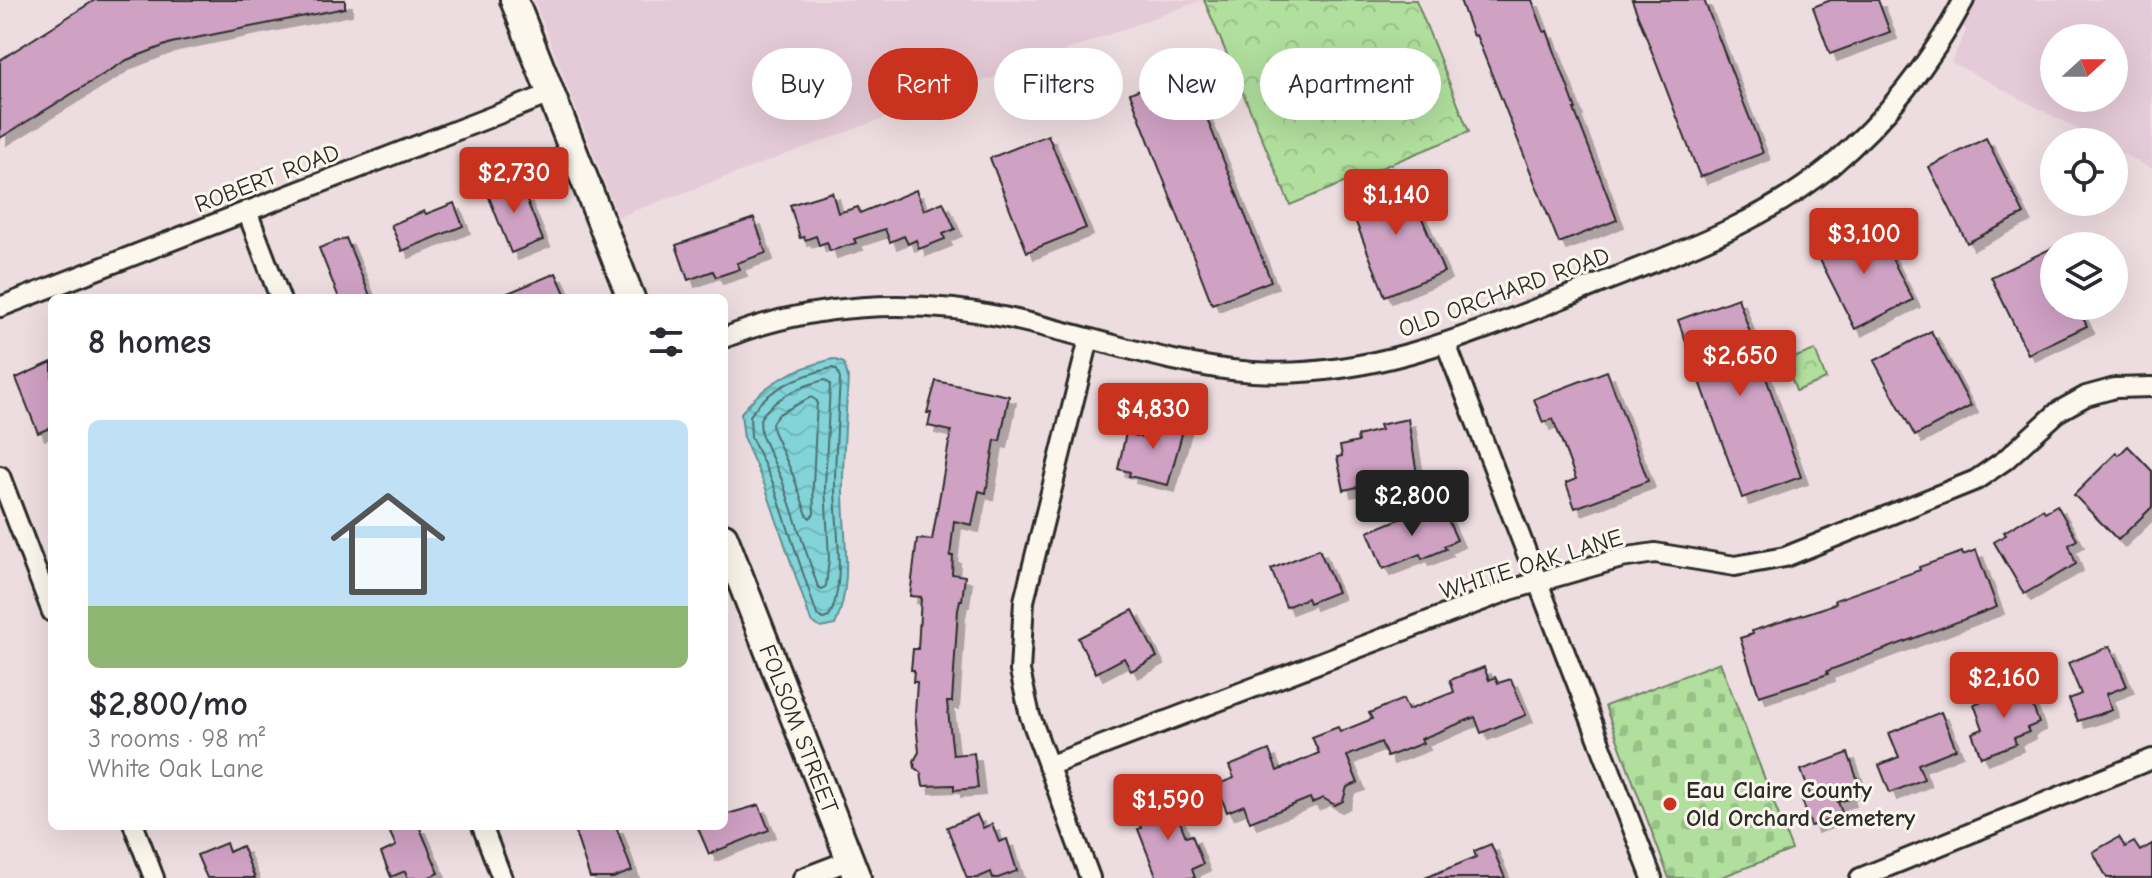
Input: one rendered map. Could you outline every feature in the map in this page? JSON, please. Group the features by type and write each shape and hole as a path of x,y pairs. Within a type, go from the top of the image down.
{"street":[{"path":"514,0 629,294"},
{"name":"OLD ORCHARD ROAD","path":"728,337 775,322 829,311 939,307 1002,317 1205,366 1253,372 1311,372 1383,361 1446,344 1703,243 1749,221 1786,198 1829,168 1877,123 1914,81 1964,0"},
{"name":"ROBERT ROAD","path":"0,307 550,94"},
{"path":"247,211 278,294"},
{"path":"1089,339 1024,601 1020,671 1030,716 1090,878"},
{"path":"1446,344 1652,878"},
{"name":"WHITE OAK LANE","path":"1048,766 1510,590 1621,558 1655,553 1735,566 1785,557 1976,480 2005,460 2059,411 2086,396 2115,388 2152,387"},
{"path":"0,476 48,602"},
{"name":"FOLSOM STREET","path":"728,547 853,869"},
{"path":"1860,878 2152,759"},
{"path":"136,830 154,878"},
{"path":"484,830 502,878"},
{"path":"803,878 853,869"}],"shaded area":[{"path":"534,0 1202,0 1073,48 994,48 994,77 978,83 978,48 868,48 868,120 879,120 618,217"},
{"path":"1948,0 2152,0 2152,169 2128,156 2128,128 2076,128 2045,112 2128,112 2128,24 2040,24 2040,109 1951,62 1966,31"}],"green space":[{"path":"1204,0 1416,0 1435,48 1260,48 1260,120 1441,120 1441,62 1469,132 1290,205 1244,95 1244,48 1224,48"},
{"path":"1815,350 1826,379 1796,391 1785,361"},
{"path":"1720,662 1792,850 1719,878 1669,878 1605,706"}],"water":[{"path":"833,359 844,363 848,378 843,471 846,573 845,591 835,625 821,628 811,621 765,486 744,439 741,413 771,384 806,367"}],"building":[{"path":"95,0 345,0 345,8 171,43 127,60 0,138 0,60"},
{"path":"1460,0 1532,0 1544,32 1547,31 1617,220 1559,243"},
{"path":"1632,0 1704,0 1763,153 1700,177"},
{"path":"1831,0 1878,0 1890,32 1830,54 1813,7"},
{"path":"1139,89 1139,116 1130,93"},
{"path":"1140,120 1208,120 1271,281 1212,304"},
{"path":"1048,135 1086,228 1027,252 990,158"},
{"path":"1986,138 2024,214 1967,243 1929,167"},
{"path":"511,176 520,198 525,196 543,240 511,253 485,187"},
{"path":"1406,179 1444,272 1385,296 1348,202"},
{"path":"916,190 924,210 943,202 955,229 943,234 945,239 919,249 916,240 908,244 904,236 890,242 885,229 830,251 827,242 819,245 816,236 805,240 804,237 800,238 790,205 832,192 838,213 858,207 860,213"},
{"path":"454,203 463,226 402,251 391,225"},
{"path":"754,218 766,253 737,263 740,269 716,277 713,271 688,280 676,245"},
{"path":"1874,223 1913,300 1855,329 1816,252"},
{"path":"346,238 369,294 337,294 319,248"},
{"path":"2040,254 2040,320 2084,320 2087,326 2028,354 1991,277"},
{"path":"556,273 565,294 506,294"},
{"path":"1738,298 1801,477 1742,498 1678,320"},
{"path":"1931,331 1971,406 1915,436 1874,361"},
{"path":"48,364 48,429 38,433 16,378"},
{"path":"1607,371 1648,481 1575,508 1566,483 1576,479 1553,419 1543,423 1534,399"},
{"path":"936,381 1009,396 1000,441 995,440 986,493 979,491 972,525 954,521 950,556 953,556 952,574 965,576 958,610 952,702 947,702 953,755 974,753 978,788 954,790 954,785 923,786 921,773 915,768 914,761 919,752 915,714 917,682 913,682 914,670 911,670 913,649 918,649 921,597 910,596 917,539 932,540 951,431 928,426 931,413 927,413"},
{"path":"1153,416 1185,423 1168,485 1129,476 1130,472 1118,469 1126,433 1141,437 1143,431 1149,432"},
{"path":"1408,419 1417,474 1344,490 1337,457 1342,456 1340,446 1358,442 1357,436 1381,430 1379,425"},
{"path":"2128,446 2152,471 2152,507 2118,540 2074,495 2116,453 2119,455"},
{"path":"2057,505 2077,540 2069,545 2076,564 2024,594 1994,542 2006,535 2004,532 2043,509 2045,512"},
{"path":"1428,507 1432,518 1445,513 1457,540 1444,546 1446,549 1422,559 1420,554 1383,569 1368,532"},
{"path":"1319,549 1337,592 1309,603 1307,598 1286,607 1271,569"},
{"path":"1976,550 1997,607 1827,671 1828,674 1759,696 1740,638 1920,570 1919,567"},
{"path":"1133,610 1157,657 1131,671 1124,658 1096,673 1078,638"},
{"path":"2110,646 2127,686 2106,694 2112,710 2078,721 2069,699 2081,694 2068,663"},
{"path":"1484,667 1489,680 1495,677 1498,683 1511,679 1526,715 1481,733 1475,717 1387,757 1381,742 1347,756 1358,783 1347,787 1343,801 1335,805 1323,798 1312,803 1310,798 1250,822 1244,805 1227,812 1216,785 1234,778 1229,766 1269,750 1277,771 1319,753 1312,737 1338,727 1340,732 1372,719 1369,713 1403,699 1408,710 1454,692 1450,680"},
{"path":"2025,685 2039,723 2027,728 2029,732 2014,738 2016,744 1981,757 1972,733 1983,729 1974,704"},
{"path":"1941,712 1956,749 1918,764 1924,779 1890,793 1879,765 1899,757 1889,733"},
{"path":"1848,753 1860,787 1847,792 1849,799 1838,802 1843,815 1811,826 1802,800 1811,797 1801,770"},
{"path":"1171,799 1186,837 1192,835 1203,864 1192,869 1195,878 1157,878 1138,829 1141,828 1135,813"},
{"path":"759,805 769,830 709,854 699,830 728,830 728,814"},
{"path":"977,815 983,828 992,824 999,842 1007,839 1017,871 998,878 993,878 991,872 977,878 967,878 947,827"},
{"path":"389,830 421,830 439,873 427,878 408,878 405,871 391,877 381,853 396,846"},
{"path":"574,830 617,830 632,871 613,878 590,878"},
{"path":"2119,837 2125,847 2134,842 2140,851 2152,844 2152,878 2107,878 2093,852"},
{"path":"226,843 229,852 242,846 255,878 207,878 197,855"},
{"path":"1491,844 1505,878 1425,878 1476,857 1474,851"}],"place":[{"name":"Eau Claire County Old Orchard Cemetery","path":"1670,804"}]}
